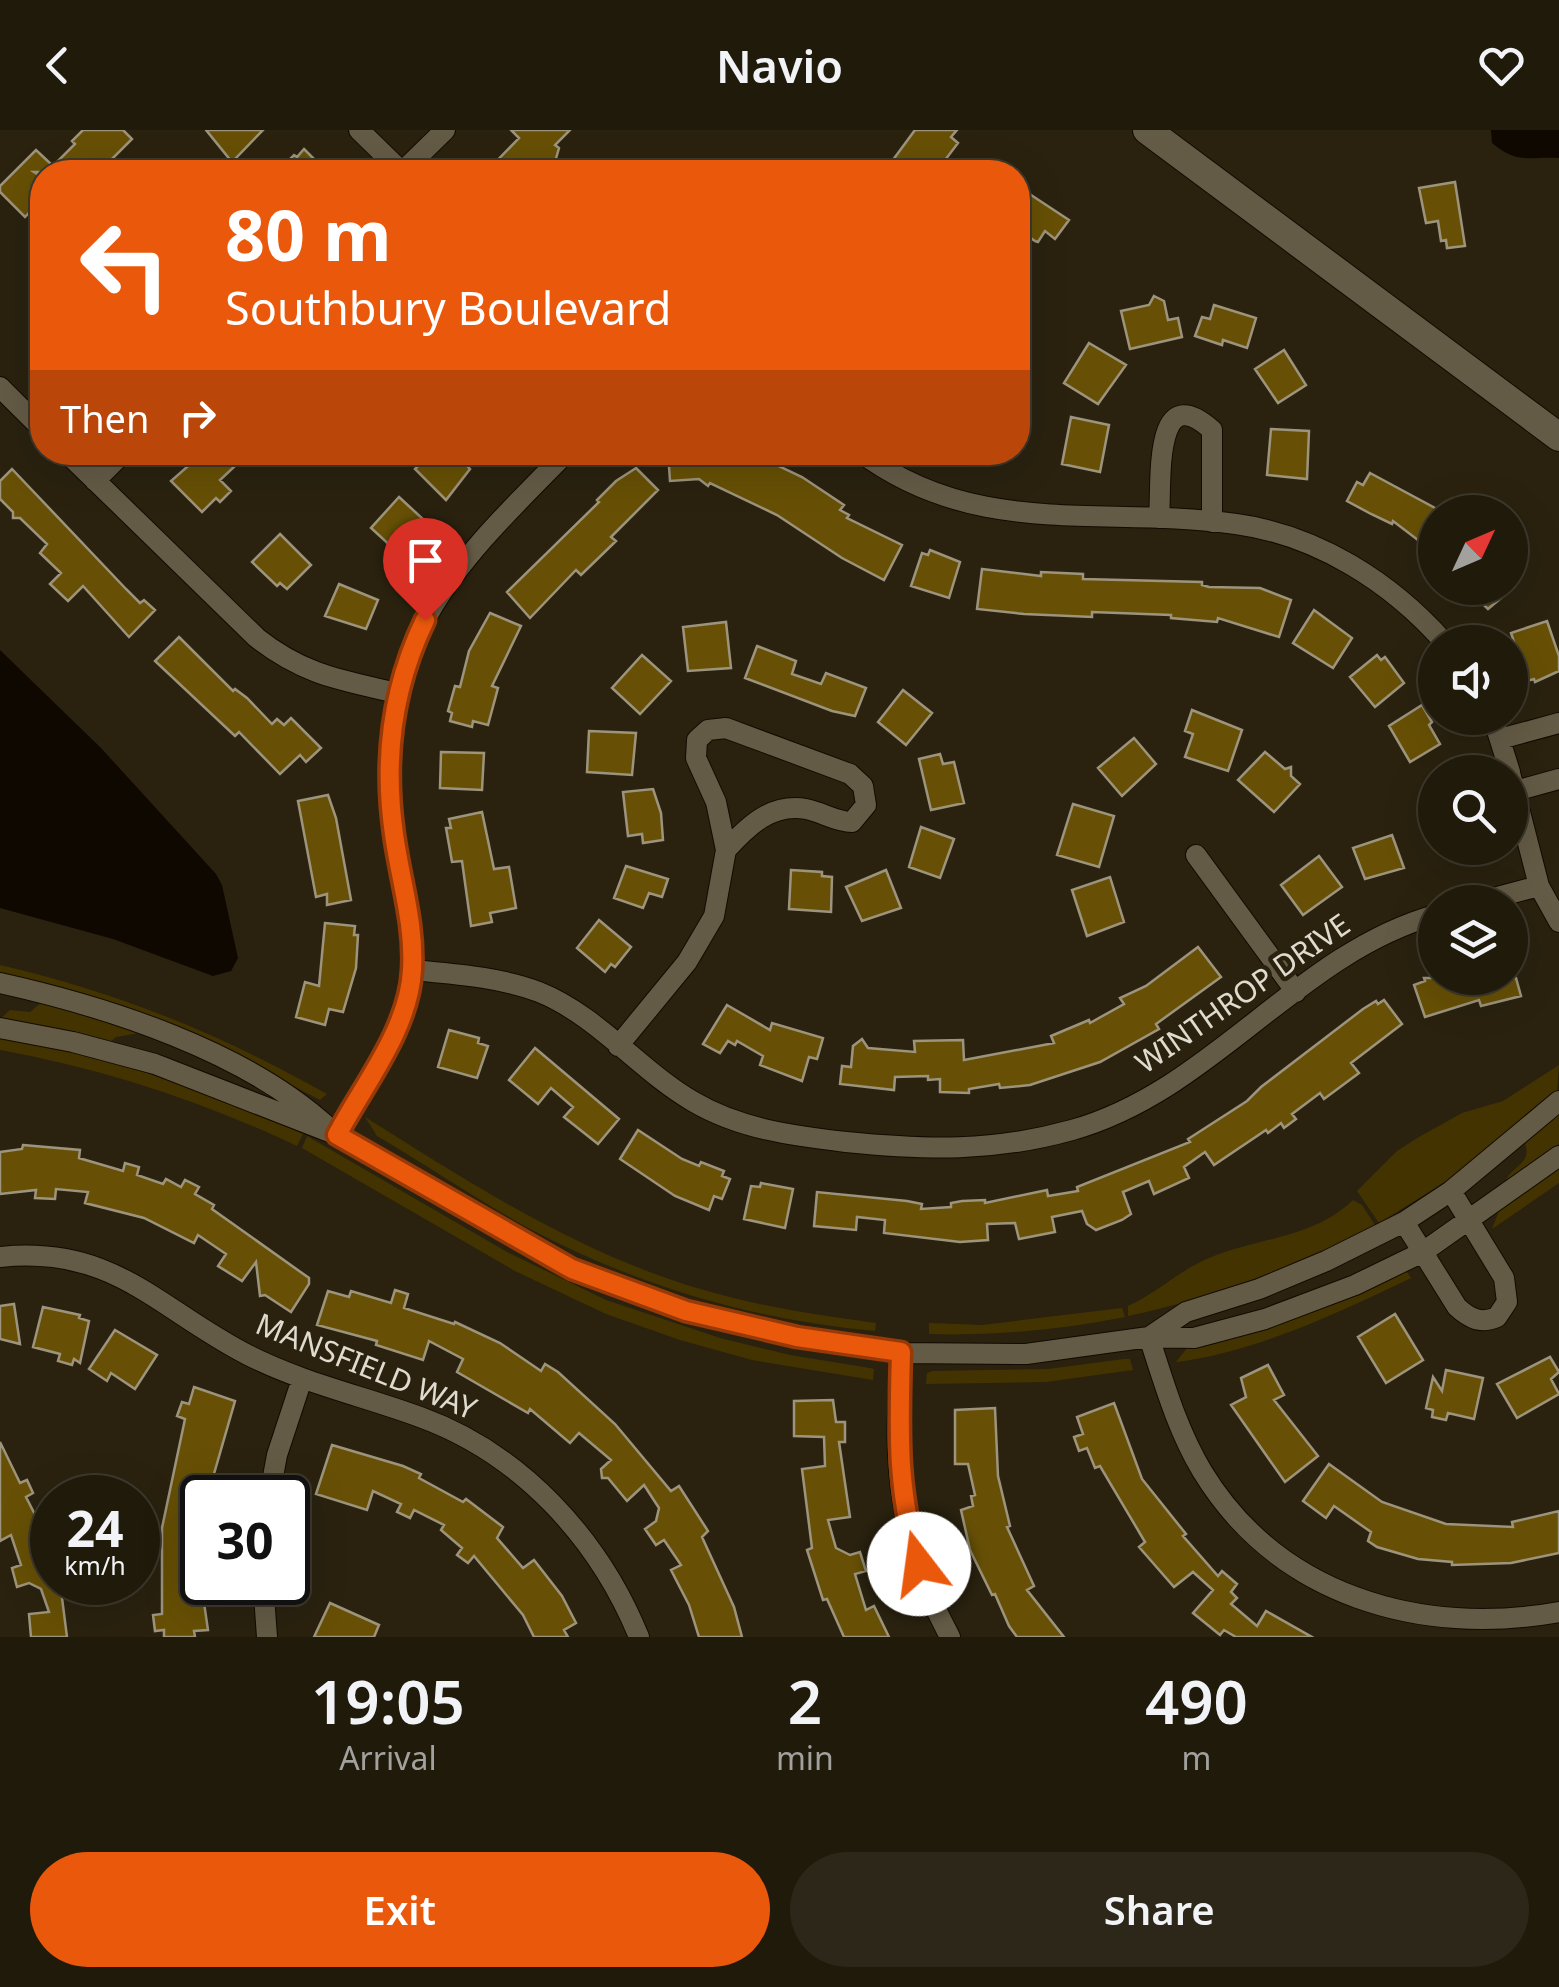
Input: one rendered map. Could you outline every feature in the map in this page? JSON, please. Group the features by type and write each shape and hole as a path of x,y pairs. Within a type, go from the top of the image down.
{"main road":[{"path":"1148,130 1559,437"}],"street":[{"path":"359,130 390,160"},
{"path":"414,160 445,130"},
{"path":"0,387 30,417"},
{"path":"1159,518 1165,430 1176,417 1188,414 1212,430 1212,522"},
{"path":"79,465 279,655 313,673 397,693"},
{"path":"96,482 112,465"},
{"path":"337,1135 397,1026 412,970 408,904 394,836 388,768 397,693 422,627 454,572 478,541 554,465"},
{"path":"877,465 980,508 1020,514 1212,522 1274,532 1320,548 1378,581 1429,625"},
{"path":"1500,739 1559,723"},
{"path":"618,1046 688,962 714,916 726,850 716,802 696,758 696,740 708,730 726,728 850,774 863,786 866,805 852,822 806,809 781,809 760,817 726,850"},
{"path":"1498,735 1505,755"},
{"path":"1528,779 1559,779"},
{"path":"1528,845 1538,886 1559,922"},
{"path":"1196,855 1296,992"},
{"path":"1528,889 1538,886"},
{"name":"WINTHROP DRIVE","path":"412,970 512,984 543,994 584,1019 663,1083 718,1115 787,1136 927,1150 1010,1144 1076,1129 1158,1093 1217,1054 1344,957 1382,935 1418,921"},
{"path":"0,982 118,1018 220,1058 296,1098 337,1135"},
{"path":"0,1028 74,1042 155,1064 337,1135 572,1269 686,1311 797,1337 901,1352 1026,1354 1149,1336 1194,1338 1265,1318 1355,1285 1422,1252 1559,1156"},
{"path":"1149,1336 1186,1312 1293,1275 1404,1222 1451,1191 1559,1102"},
{"path":"1404,1222 1457,1307 1467,1317 1478,1320 1497,1317 1508,1302 1508,1290 1451,1191"},
{"name":"MANSFIELD WAY","path":"0,1257 26,1254 82,1262 140,1286 246,1354 302,1380 423,1418 472,1441 539,1490 586,1540 610,1575 639,1637"},
{"path":"1149,1336 1175,1417 1203,1472 1254,1536 1316,1583 1386,1612 1456,1630 1506,1630 1559,1612"},
{"path":"901,1352 898,1454 908,1527 930,1601 950,1637"},
{"path":"274,1475 302,1380"},
{"path":"265,1605 268,1637"}],"shaded area":[{"path":"1491,130 1559,130 1559,158 1509,154 1492,143"},
{"path":"0,650 101,748 216,874 222,885 238,958 231,971 213,976 113,939 0,908"},
{"path":"0,965 86,988 209,1034 327,1094 320,1100 225,1050 0,975"},
{"path":"42,1002 139,1033 116,1037 109,1043 0,1019 10,1010 30,1012"},
{"path":"0,1037 154,1076 303,1134 297,1146 152,1088 0,1050"},
{"path":"1559,1065 1557,1092 1453,1177 1379,1223 1357,1191 1397,1151 1462,1113 1503,1101"},
{"path":"1559,1113 1559,1144 1505,1183 1524,1161 1525,1144"},
{"path":"365,1117 525,1214 609,1255 719,1294 876,1323 875,1331 743,1309 616,1269 494,1208 377,1136"},
{"path":"307,1136 507,1252 606,1300 720,1338 874,1369 873,1380 752,1360 606,1314 515,1271 302,1148"},
{"path":"1559,1166 1559,1183 1492,1229 1499,1211"},
{"path":"1353,1200 1362,1205 1375,1225 1255,1279 1128,1316 1128,1306 1198,1263 1303,1230 1338,1213"},
{"path":"1404,1268 1411,1278 1326,1317 1235,1350 1176,1362 1187,1348"},
{"path":"1122,1308 1125,1317 1076,1325 1002,1333 929,1334 929,1323 982,1325"},
{"path":"1130,1359 1133,1370 1046,1382 926,1384 927,1373 933,1371 1048,1369"}],"building":[{"path":"83,130 123,130 132,139 111,160 59,160 75,144 72,141"},
{"path":"206,130 263,130 234,160"},
{"path":"511,130 570,130 555,145 559,148 556,160 498,160 519,138"},
{"path":"915,130 957,130 951,137 958,143 945,160 893,160"},
{"path":"304,149 315,160 289,160"},
{"path":"36,150 47,160 30,160 30,212 25,217 0,192 0,186"},
{"path":"1455,182 1465,246 1447,248 1446,240 1441,241 1438,221 1426,223 1419,188"},
{"path":"1030,194 1069,220 1055,239 1045,231 1035,241 1030,237"},
{"path":"1154,296 1164,301 1168,320 1178,318 1182,337 1130,349 1121,311 1149,305"},
{"path":"1214,305 1256,318 1247,348 1195,336 1202,317 1210,319"},
{"path":"1089,343 1126,365 1098,404 1064,383"},
{"path":"1284,350 1306,385 1278,403 1255,369"},
{"path":"1071,417 1109,425 1100,472 1062,464"},
{"path":"1271,429 1309,431 1307,479 1267,475"},
{"path":"189,465 235,466 220,480 231,491 220,502 216,498 202,512 171,481"},
{"path":"419,465 466,465 470,469 446,500 415,469"},
{"path":"669,465 776,465 844,505 840,510 849,515 847,518 902,545 884,580 842,558 777,515 710,483 708,486 699,479 670,481"},
{"path":"636,468 658,490 611,537 616,541 581,575 576,570 530,618 507,592 616,481"},
{"path":"12,469 140,603 144,600 155,610 129,637 83,586 68,601 50,584 61,573 40,553 47,544 20,518 13,518 13,512 0,499 0,481"},
{"path":"1370,473 1418,499 1418,540 1393,521 1392,524 1347,501 1357,482 1363,485"},
{"path":"399,497 425,521 394,549 371,528"},
{"path":"280,534 311,565 287,589 280,583 277,586 252,562"},
{"path":"930,550 960,562 949,598 911,586 922,553 928,555"},
{"path":"982,569 1041,576 1041,572 1083,574 1083,579 1202,582 1209,587 1260,588 1291,600 1279,637 1218,618 1217,622 1171,615 1024,614 977,609"},
{"path":"339,584 378,600 366,629 325,616"},
{"path":"1314,610 1352,638 1333,668 1293,643"},
{"path":"490,613 521,626 492,686 498,688 488,725 473,721 472,727 450,721 452,713 448,711 455,686 460,687 469,651"},
{"path":"1547,621 1559,656 1559,671 1535,682 1528,681 1528,627"},
{"path":"726,622 731,668 688,671 683,627"},
{"path":"179,637 272,724 277,719 284,725 291,718 321,748 306,762 300,755 280,774 239,732 235,736 155,661"},
{"path":"757,646 796,661 792,674 821,684 826,673 866,688 855,716 745,678"},
{"path":"642,655 671,681 640,714 612,688"},
{"path":"1377,655 1381,660 1385,657 1404,683 1375,707 1350,677"},
{"path":"903,690 932,713 906,745 878,722"},
{"path":"1418,708 1418,735 1435,735 1440,744 1410,762 1389,726"},
{"path":"1192,710 1242,730 1228,771 1185,757 1193,734 1185,731"},
{"path":"589,731 636,733 632,775 587,772"},
{"path":"1134,738 1156,764 1122,796 1098,768"},
{"path":"441,752 484,753 482,790 440,788"},
{"path":"1265,752 1285,769 1291,767 1291,776 1300,784 1274,812 1238,780"},
{"path":"940,754 943,764 954,762 964,803 931,810 919,759"},
{"path":"653,789 661,813 663,840 643,843 642,834 628,836 623,792"},
{"path":"328,795 351,900 327,905 327,894 316,897 298,801"},
{"path":"1073,804 1114,816 1099,867 1057,855"},
{"path":"482,812 494,869 509,867 516,908 490,913 492,922 471,926 462,861 452,862 446,828 451,828 449,819"},
{"path":"921,827 954,839 940,878 909,867"},
{"path":"1392,835 1404,868 1365,879 1353,848"},
{"path":"1319,856 1342,887 1303,915 1281,885"},
{"path":"626,866 668,879 662,897 649,893 643,908 614,898"},
{"path":"791,870 822,872 822,876 832,877 831,912 789,909"},
{"path":"886,870 901,908 862,921 846,887"},
{"path":"1110,877 1124,922 1087,936 1072,890"},
{"path":"599,920 631,947 615,967 611,964 605,972 577,948"},
{"path":"325,923 355,926 354,935 358,935 356,968 343,1012 329,1009 325,1025 296,1017 305,982 319,986"},
{"path":"1198,947 1221,977 1156,1024 1159,1029 1100,1062 1030,1085 1000,1088 999,1084 969,1089 969,1093 940,1092 940,1079 928,1080 928,1076 895,1077 894,1090 840,1084 842,1066 851,1067 853,1046 862,1039 868,1048 915,1052 914,1041 963,1040 964,1060 1054,1043 1051,1036 1089,1020 1090,1023 1124,1004 1120,998 1146,986"},
{"path":"1418,984 1418,995 1521,996 1481,1006 1479,1000 1425,1017 1414,985"},
{"path":"1384,1000 1402,1024 1351,1063 1359,1073 1324,1099 1320,1093 1292,1114 1296,1119 1284,1128 1281,1123 1268,1133 1266,1130 1214,1165 1205,1152 1184,1167 1189,1178 1154,1194 1149,1181 1123,1192 1131,1214 1122,1220 1096,1230 1087,1224 1082,1211 1052,1217 1055,1232 1019,1239 1015,1223 987,1224 988,1240 960,1242 884,1233 885,1220 857,1217 856,1230 814,1226 817,1192 907,1201 922,1204 921,1209 951,1207 951,1203 962,1201 985,1203 1047,1190 1048,1196 1078,1191 1077,1187 1190,1142 1188,1139 1247,1101 1363,1009"},
{"path":"727,1005 770,1030 772,1023 823,1038 817,1059 809,1057 802,1081 760,1065 763,1056 737,1041 735,1045 728,1041 720,1053 703,1044"},
{"path":"449,1030 479,1038 478,1043 488,1046 477,1078 438,1067"},
{"path":"535,1048 619,1119 598,1144 564,1117 573,1107 551,1088 538,1104 509,1080"},
{"path":"638,1130 682,1159 724,1171 722,1176 730,1179 722,1199 714,1196 709,1210 675,1196 620,1159"},
{"path":"23,1145 80,1150 79,1158 123,1171 125,1163 139,1167 137,1175 163,1184 166,1179 181,1187 185,1180 199,1187 195,1194 214,1205 212,1209 309,1278 309,1284 291,1312 265,1295 260,1296 256,1262 242,1281 218,1266 226,1254 198,1235 194,1243 144,1218 85,1203 88,1192 56,1189 55,1199 35,1198 36,1190 0,1194 0,1152 22,1149"},
{"path":"761,1183 793,1189 785,1228 744,1219 751,1186 760,1187"},
{"path":"395,1290 408,1294 404,1308 455,1322 500,1343 541,1371 545,1364 558,1372 615,1424 671,1491 679,1486 708,1531 702,1537 734,1607 742,1637 699,1637 689,1605 671,1570 681,1565 664,1540 656,1545 645,1529 656,1521 659,1508 644,1485 627,1501 608,1478 602,1478 601,1469 611,1460 579,1433 570,1443 530,1409 528,1413 457,1372 463,1359 429,1341 423,1360 376,1345 377,1341 317,1325 328,1291 349,1297 351,1291 391,1303"},
{"path":"14,1304 20,1344 0,1339 0,1306"},
{"path":"43,1307 80,1315 79,1318 89,1321 80,1363 74,1359 72,1365 58,1361 60,1354 33,1347"},
{"path":"1395,1314 1423,1360 1386,1383 1358,1337"},
{"path":"115,1330 157,1355 135,1389 111,1373 107,1381 89,1369"},
{"path":"1550,1357 1559,1372 1551,1379 1559,1394 1517,1418 1497,1384"},
{"path":"1268,1365 1284,1395 1274,1400 1318,1456 1285,1482 1231,1405 1246,1397 1241,1378"},
{"path":"1446,1370 1483,1378 1474,1419 1448,1413 1446,1420 1432,1417 1433,1410 1426,1408 1433,1377 1442,1391"},
{"path":"194,1387 235,1401 214,1475 180,1475 180,1605 204,1605 208,1630 194,1631 195,1637 164,1637 164,1630 155,1631 153,1615 162,1614 162,1528 185,1419 177,1416 182,1402 189,1404"},
{"path":"833,1400 836,1422 845,1422 845,1442 839,1442 850,1517 828,1520 836,1548 850,1555 860,1552 866,1571 855,1574 866,1610 874,1606 889,1637 844,1637 827,1599 823,1600 807,1550 812,1548 802,1469 825,1466 824,1437 794,1436 794,1401"},
{"path":"1114,1403 1142,1479 1218,1576 1222,1571 1237,1584 1231,1592 1237,1598 1231,1604 1257,1626 1266,1611 1312,1637 1236,1637 1224,1630 1220,1635 1193,1613 1213,1590 1193,1572 1174,1587 1139,1547 1145,1542 1100,1466 1095,1468 1087,1448 1079,1451 1074,1437 1083,1434 1077,1417"},
{"path":"995,1408 998,1476 1010,1526 1007,1527 1034,1586 1027,1590 1064,1637 1017,1637 970,1550 961,1510 973,1506 971,1496 975,1495 968,1464 955,1464 955,1410"},
{"path":"0,1442 20,1483 27,1480 30,1486 26,1497 30,1505 30,1584 17,1587 12,1568 21,1565 11,1535 0,1541"},
{"path":"332,1445 421,1474 419,1478 463,1502 466,1499 503,1527 497,1538 523,1568 534,1560 562,1596 576,1623 564,1630 568,1637 534,1637 523,1615 474,1556 468,1563 457,1555 462,1548 441,1530 444,1525 414,1510 410,1518 397,1512 401,1504 373,1491 367,1510 316,1494"},
{"path":"1329,1464 1382,1502 1446,1524 1513,1527 1512,1522 1559,1511 1559,1553 1511,1563 1452,1565 1377,1547 1368,1541 1371,1532 1334,1506 1326,1518 1303,1501"},
{"path":"330,1603 379,1625 374,1637 314,1637"},
{"path":"47,1605 63,1605 67,1637 31,1637 29,1614 49,1612"}],"route":[{"path":"425,620 397,693 388,768 394,836 408,904 412,970 397,1026 337,1135 572,1269 686,1311 797,1337 901,1352 898,1454 908,1527 919,1564"}]}
